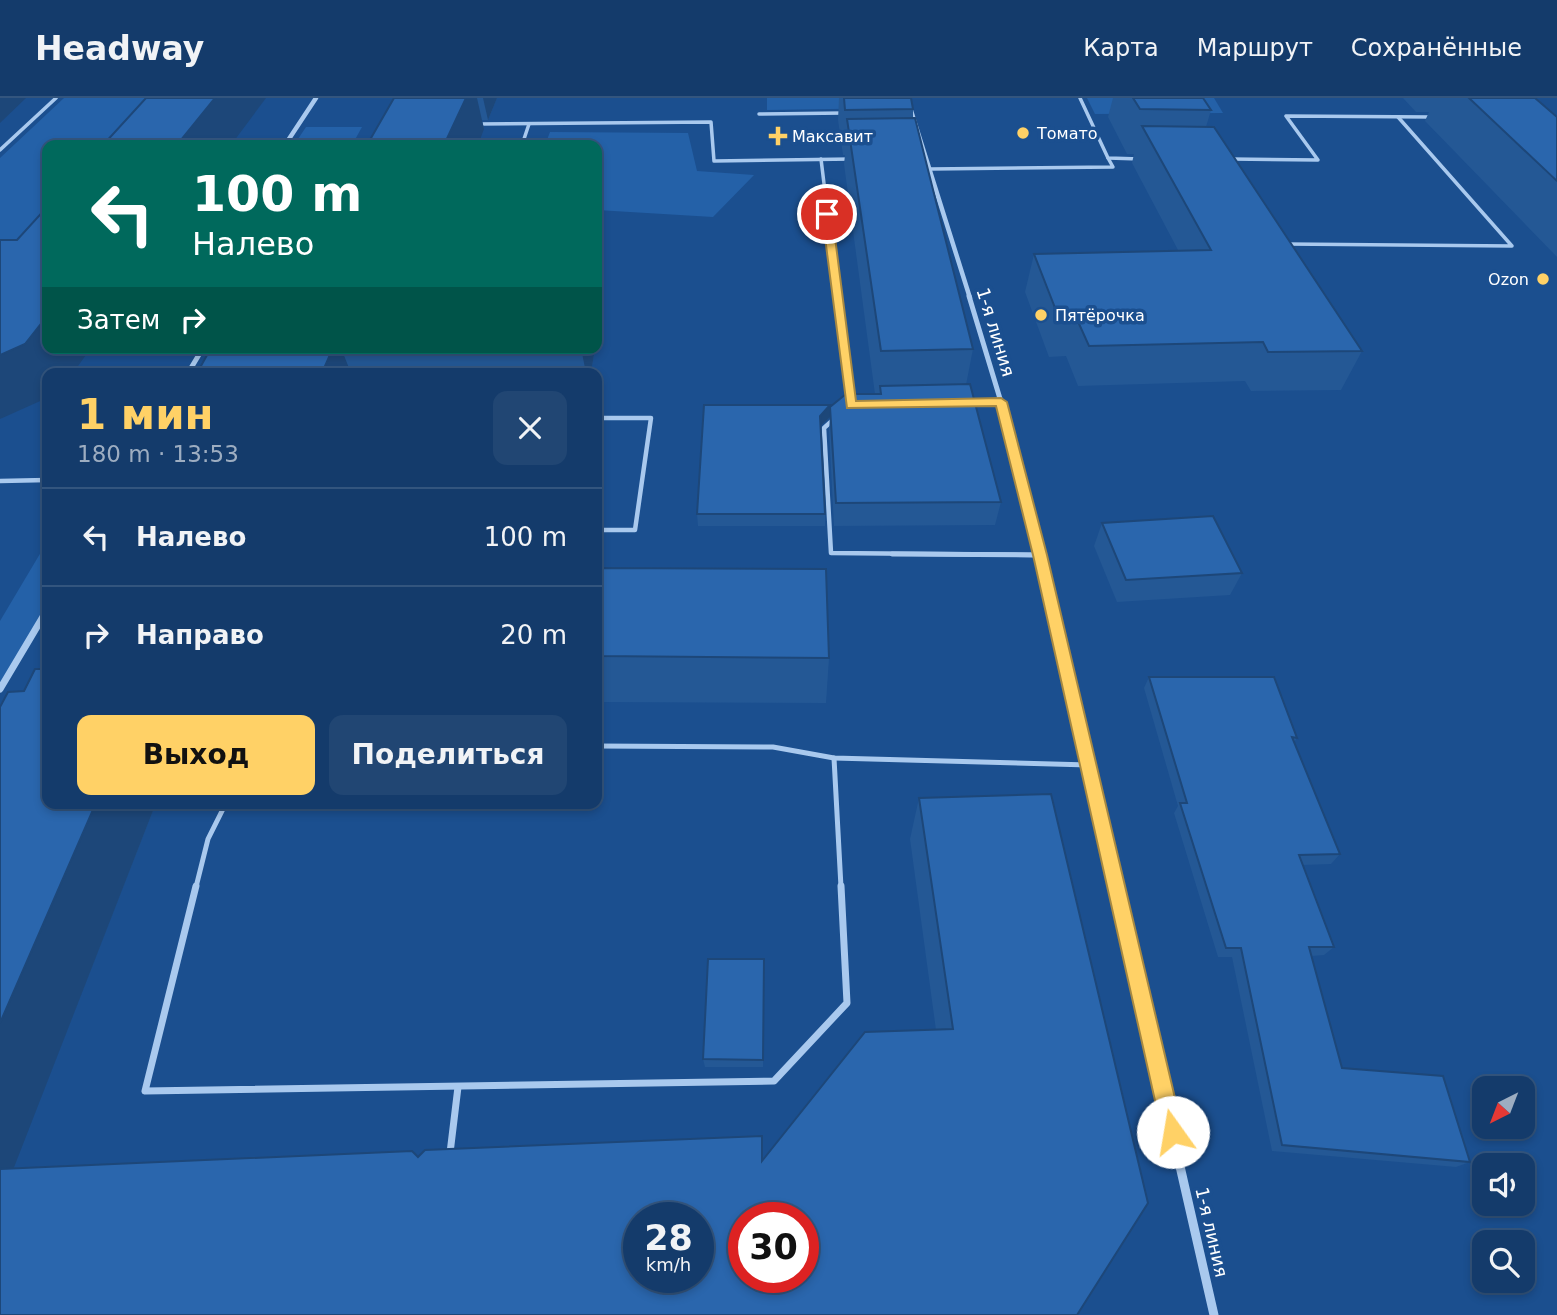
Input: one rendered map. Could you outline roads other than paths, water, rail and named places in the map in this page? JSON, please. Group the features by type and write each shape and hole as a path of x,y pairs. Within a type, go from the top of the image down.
{"street":[{"path":"288,140 316,98"},
{"name":"1-я линия","path":"907,98 928,158 1001,402 1040,555 1214,1315"},
{"path":"0,689 42,618"}],"lane":[{"path":"0,150 56,98"},
{"path":"931,169 1113,167 1080,98"},
{"path":"759,114 849,113"},
{"path":"901,113 914,113"},
{"path":"1224,159 1318,160 1286,116 1438,117"},
{"path":"1285,244 1512,246 1398,117"},
{"path":"477,124 711,122 714,162 861,159"},
{"path":"524,140 529,124"},
{"path":"915,158 928,158"},
{"path":"1108,158 1146,159"},
{"path":"821,159 851,405"},
{"path":"960,403 1001,402"},
{"path":"842,413 824,428 831,553 1040,555"},
{"path":"602,418 651,418 635,530 602,530"},
{"path":"0,481 42,480"},
{"path":"602,746 773,747 834,758 1089,765"},
{"path":"223,809 208,839 145,1091 775,1081 847,1003 834,758"},
{"path":"449,1161 458,1087"}],"place":[{"name":"Томато","path":"1023,133"},
{"name":"Максавит","path":"778,136"},
{"name":"Ozon","path":"1543,279"},
{"name":"Пятёрочка","path":"1041,315"}]}
